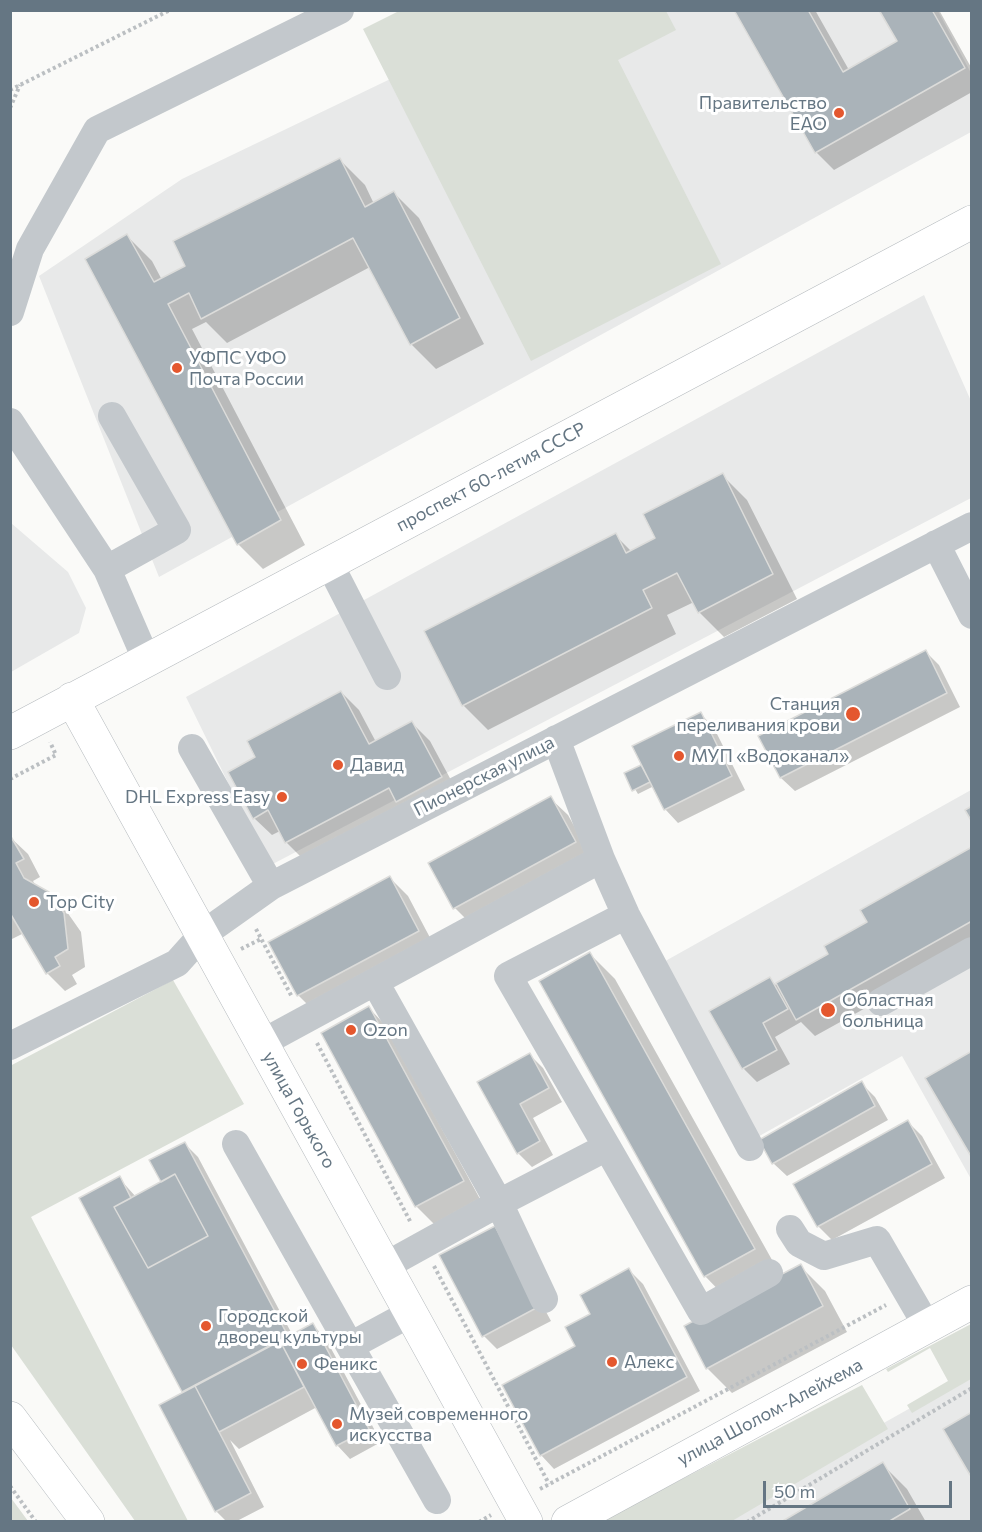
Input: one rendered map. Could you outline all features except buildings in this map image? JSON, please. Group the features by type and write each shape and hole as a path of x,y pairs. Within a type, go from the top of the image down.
{"main road":[{"name":"проспект 60-летия СССР","path":"10,733 972,222"},
{"name":"улица Горького","path":"72,699 521,1512"},
{"name":"улица Шолом-Алейхема","path":"568,1521 972,1302"},
{"path":"10,1418 88,1521"}],"street":[{"path":"10,312 30,249 97,130 340,10"},
{"path":"107,569 177,530 112,416"},
{"path":"10,422 107,569 146,659"},
{"name":"Пионерская улица","path":"10,1046 177,963 202,935 270,886 972,526"},
{"path":"936,544 972,615"},
{"path":"329,563 387,676"},
{"path":"556,739 601,859 626,915 750,1147"},
{"path":"192,748 270,886"},
{"path":"262,1043 601,859"},
{"path":"626,915 508,976 700,1311 769,1273"},
{"path":"881,1002 972,951"},
{"path":"375,981 499,1203 544,1299"},
{"path":"236,1144 437,1500"},
{"path":"385,1266 607,1147"},
{"path":"790,1229 799,1244 824,1256 877,1240 927,1326"},
{"path":"350,1346 411,1313"}],"path":[{"path":"10,90 170,10"},
{"path":"10,108 20,85"},
{"path":"10,779 56,755 50,742"},
{"path":"237,910 255,926 549,1484"},
{"path":"241,950 261,939"},
{"path":"479,1521 521,1512 549,1484 908,1293"},
{"path":"747,1521 972,1388"},
{"path":"10,1486 36,1521"}],"shaded area":[{"path":"399,11 666,11 676,30 618,60 721,264 531,361 363,29"},
{"path":"532,11 938,11 971,73 971,132 159,577 39,276 182,179"},
{"path":"924,295 971,401 971,498 269,866 186,697"},
{"path":"11,523 68,572 86,608 79,633 11,672"},
{"name":"Областная больница","path":"971,790 971,1179 902,1056 754,1139 660,964"},
{"path":"173,980 244,1104 31,1217 188,1521 135,1521 11,1345 10,1066"},
{"path":"971,1324 971,1379 912,1413 907,1405 948,1381 930,1348 888,1372 886,1369"},
{"path":"971,1374 971,1521 709,1521"},
{"path":"862,1385 888,1429 732,1521 600,1522"},
{"path":"11,1498 28,1521 11,1521"}],"place":[{"name":"Правительство ЕАО","path":"839,113"},
{"name":"УФПС УФО Почта России","path":"177,368"},
{"name":"Станция переливания крови","path":"853,714"},
{"name":"МУП «Водоканал»","path":"679,756"},
{"name":"Давид","path":"338,765"},
{"name":"DHL Express Easy","path":"282,797"},
{"name":"Top City","path":"34,902"},
{"name":"Областная больница","path":"828,1010"},
{"name":"Ozon","path":"351,1030"},
{"name":"Городской дворец культуры","path":"206,1326"},
{"name":"Алекс","path":"612,1362"},
{"name":"Феникс","path":"302,1364"},
{"name":"Музей современного искусства","path":"337,1424"}]}
